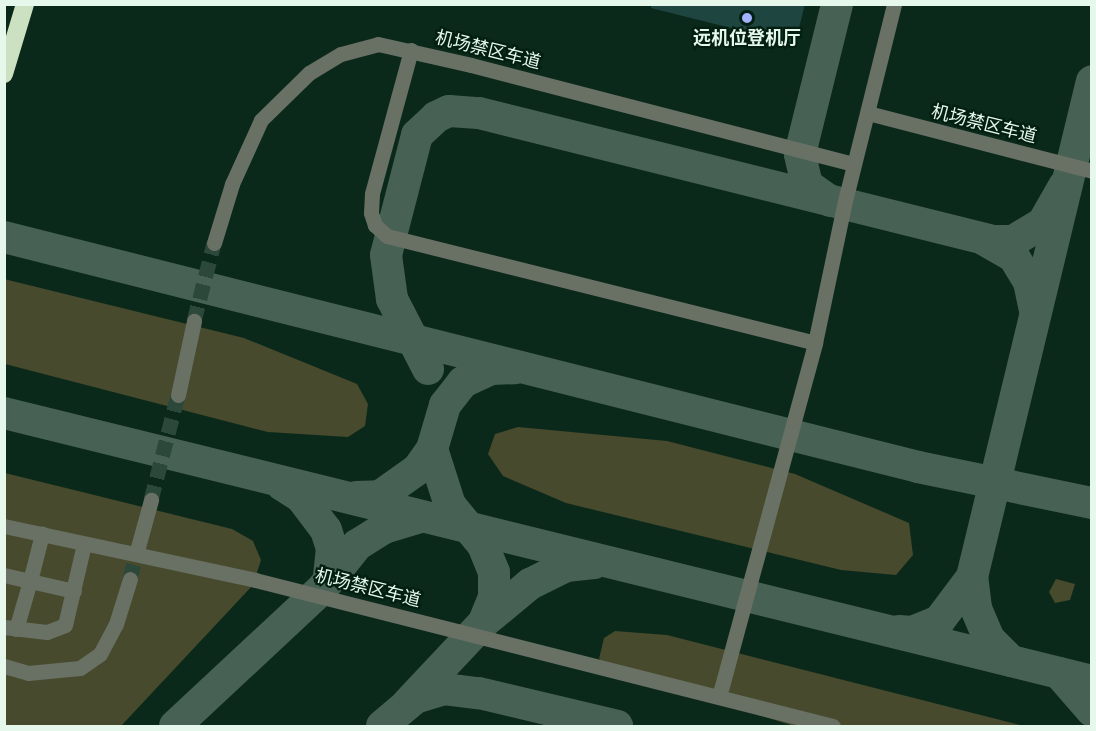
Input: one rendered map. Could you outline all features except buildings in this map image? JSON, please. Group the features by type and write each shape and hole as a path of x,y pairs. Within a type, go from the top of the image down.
{"highway":[{"path":"4,74 25,4"}],"lane":[{"path":"719,696 815,343 853,164 868,114 894,4"},
{"name":"机场禁区车道","path":"214,243 246,146 281,97 309,73 341,54 378,44 411,50 853,164"},
{"path":"411,50 372,194 371,213 375,225 387,236 815,343"},
{"name":"机场禁区车道","path":"868,114 1092,171"},
{"path":"178,395 194,321"},
{"path":"138,547 151,500"},
{"name":"机场禁区车道","path":"4,526 255,580 833,726"},
{"path":"42,534 30,581 10,628 47,632 61,628 74,591 84,544"},
{"path":"4,575 74,591"},
{"path":"4,666 28,673 80,668 100,654 116,624 130,579"}],"green space":[{"path":"4,279 244,338 357,384 368,404 365,426 348,437 268,432 5,364"},
{"path":"518,427 667,441 795,474 909,523 913,555 896,575 841,570 566,503 503,476 488,454 495,434"},
{"path":"5,473 232,529 253,541 261,560 253,585 121,726 5,726"},
{"path":"1056,579 1075,584 1070,600 1055,603 1049,592"},
{"path":"615,631 667,635 1024,726 794,726 616,671 599,659 604,638"}],"taxiway":[{"path":"830,201 807,185 800,154 837,4"},
{"path":"1011,661 989,639 976,608 972,577 1092,81"},
{"path":"428,369 392,299 386,255 417,135 436,117 449,111 479,113 993,241 1013,241 1043,223 1064,186"},
{"path":"4,237 918,467 1092,503"},
{"path":"983,239 1014,257 1029,282 1035,310"},
{"path":"356,497 380,496 418,469 432,449 445,405 463,382 491,369 515,368"},
{"path":"4,413 1092,681"},
{"path":"432,449 450,505 483,545 494,572 494,597 484,622"},
{"path":"282,485 301,497 326,530 332,548 329,577"},
{"path":"175,726 322,589 357,545 384,528 421,517"},
{"path":"408,703 484,622 530,584 566,566 594,563"},
{"path":"899,631 912,632 939,621 972,577"},
{"path":"1059,673 1092,711"},
{"path":"382,726 415,698 444,689 479,693 617,726"}],"tunnel":[{"path":"194,321 214,243"},
{"path":"151,500 178,395"},
{"path":"130,579 138,547"}],"place":[{"name":"远机位登机厅","path":"747,18"}]}
